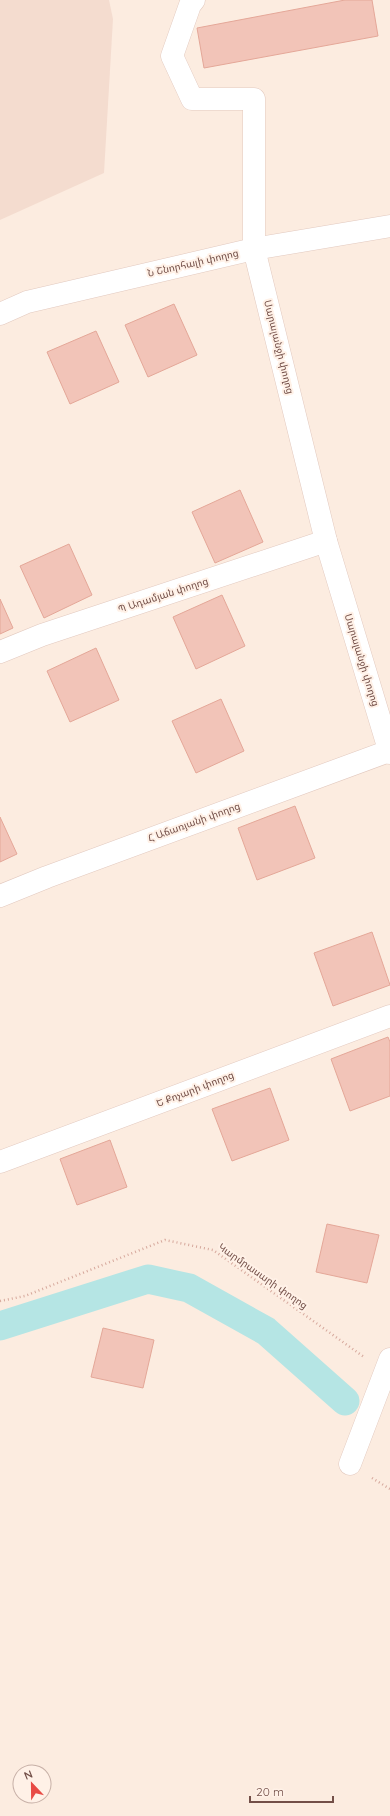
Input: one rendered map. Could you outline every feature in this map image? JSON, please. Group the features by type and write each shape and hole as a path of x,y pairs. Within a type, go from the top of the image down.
{"street":[{"name":"Սարալանջի փողոց","path":"194,0 190,5 172,56 192,99 254,99 254,249 326,541 390,752"},
{"name":"Ն Շնորհալի փողոց","path":"0,314 27,302 254,249 390,226"},
{"name":"Պ Ադամյան փողոց","path":"0,652 42,635 326,541"},
{"name":"Հ Աճառյանի փողոց","path":"0,896 390,752"},
{"name":"Ե Քոչարի փողոց","path":"0,1162 390,1016"},
{"path":"350,1464 387,1365"}],"path":[{"name":"Կարմրասարի փողոց","path":"0,1301 25,1296 165,1240 214,1250 387,1365"}],"shaded area":[{"path":"0,0 109,0 113,19 104,173 0,220"}],"building":[{"path":"345,0 372,0 378,36 204,68 197,28"},
{"path":"174,304 197,355 148,377 125,325"},
{"path":"96,331 119,382 70,404 47,352"},
{"path":"240,490 263,542 215,563 192,512"},
{"path":"69,544 92,595 44,618 20,566"},
{"path":"222,595 245,646 196,669 173,617"},
{"path":"0,599 13,628 0,634"},
{"path":"96,648 119,700 70,722 47,671"},
{"path":"221,699 244,751 196,773 172,721"},
{"path":"295,806 315,858 257,880 238,828"},
{"path":"0,817 17,854 0,862"},
{"path":"372,932 390,985 333,1006 314,953"},
{"path":"388,1037 390,1042 390,1096 350,1111 331,1059"},
{"path":"270,1088 289,1140 232,1161 212,1109"},
{"path":"110,1140 127,1187 77,1205 60,1159"},
{"path":"327,1224 379,1235 367,1283 316,1272"},
{"path":"103,1328 154,1340 143,1388 91,1377"}],"waterway":[{"path":"0,1326 148,1279 189,1288 266,1331 345,1401"}]}
